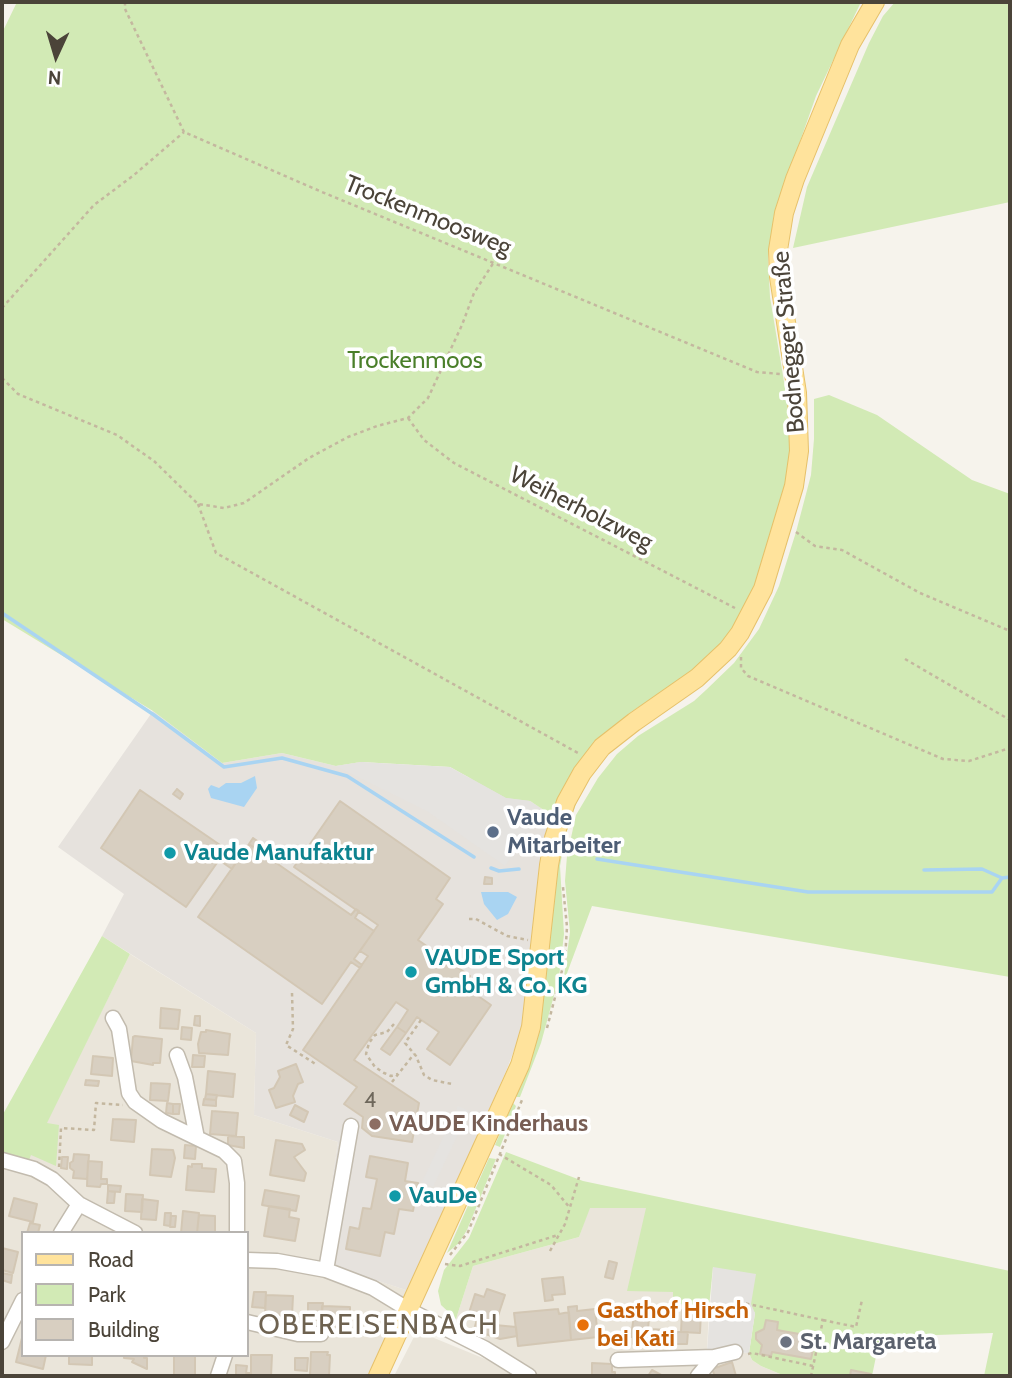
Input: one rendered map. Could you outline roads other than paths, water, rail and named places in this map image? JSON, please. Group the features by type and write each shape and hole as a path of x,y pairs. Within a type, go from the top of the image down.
{"main road":[{"name":"Bodnegger Straße","path":"378,1376 520,1065 531,1027 549,865 554,838 566,802 591,760 617,734 713,665 740,633 763,589 794,486 799,433 795,375 779,276 778,250 784,213 795,179 850,46 875,2"}],"street":[{"path":"113,1018 119,1029 129,1093 140,1107 162,1121 224,1151 234,1161 237,1231"},
{"path":"177,1055 185,1077 197,1138"},
{"path":"326,1270 351,1126"},
{"path":"2,1160 19,1163 52,1179 79,1204 131,1231"},
{"path":"62,1231 79,1204"},
{"path":"248,1263 277,1261 326,1270 373,1288 409,1310 484,1348 529,1376"},
{"path":"2,1342 21,1307"},
{"path":"248,1322 298,1334 321,1334"},
{"path":"618,1360 737,1354"},
{"path":"218,1376 224,1357"},
{"path":"698,1376 713,1357"}],"water":[{"path":"255,776 257,788 244,807 211,798 208,789 211,785 219,788 226,783 241,783"},
{"path":"481,892 508,892 517,897 508,914 497,920 484,904"}],"waterway":[{"path":"2,613 154,715 224,767 282,758 347,776 474,857"},
{"path":"597,859 808,892 992,892 1002,878 1010,877"},
{"path":"491,868 499,871 519,869"},
{"path":"924,870 982,869 1002,878"}],"place":[{"name":"Vaude Mitarbeiter","path":"493,832"},
{"name":"Vaude Manufaktur","path":"170,853"},
{"name":"VAUDE Sport GmbH & Co. KG","path":"411,972"},
{"name":"VAUDE Kinderhaus","path":"375,1124"},
{"name":"VauDe","path":"395,1196"},
{"name":"Gasthof Hirsch bei Kati","path":"583,1325"},
{"name":"St. Margareta","path":"786,1342"}],"district":[{"name":"OBEREISENBACH","path":"379,1326"}],"park label":[{"name":"Trockenmoos","path":"415,361"}]}
